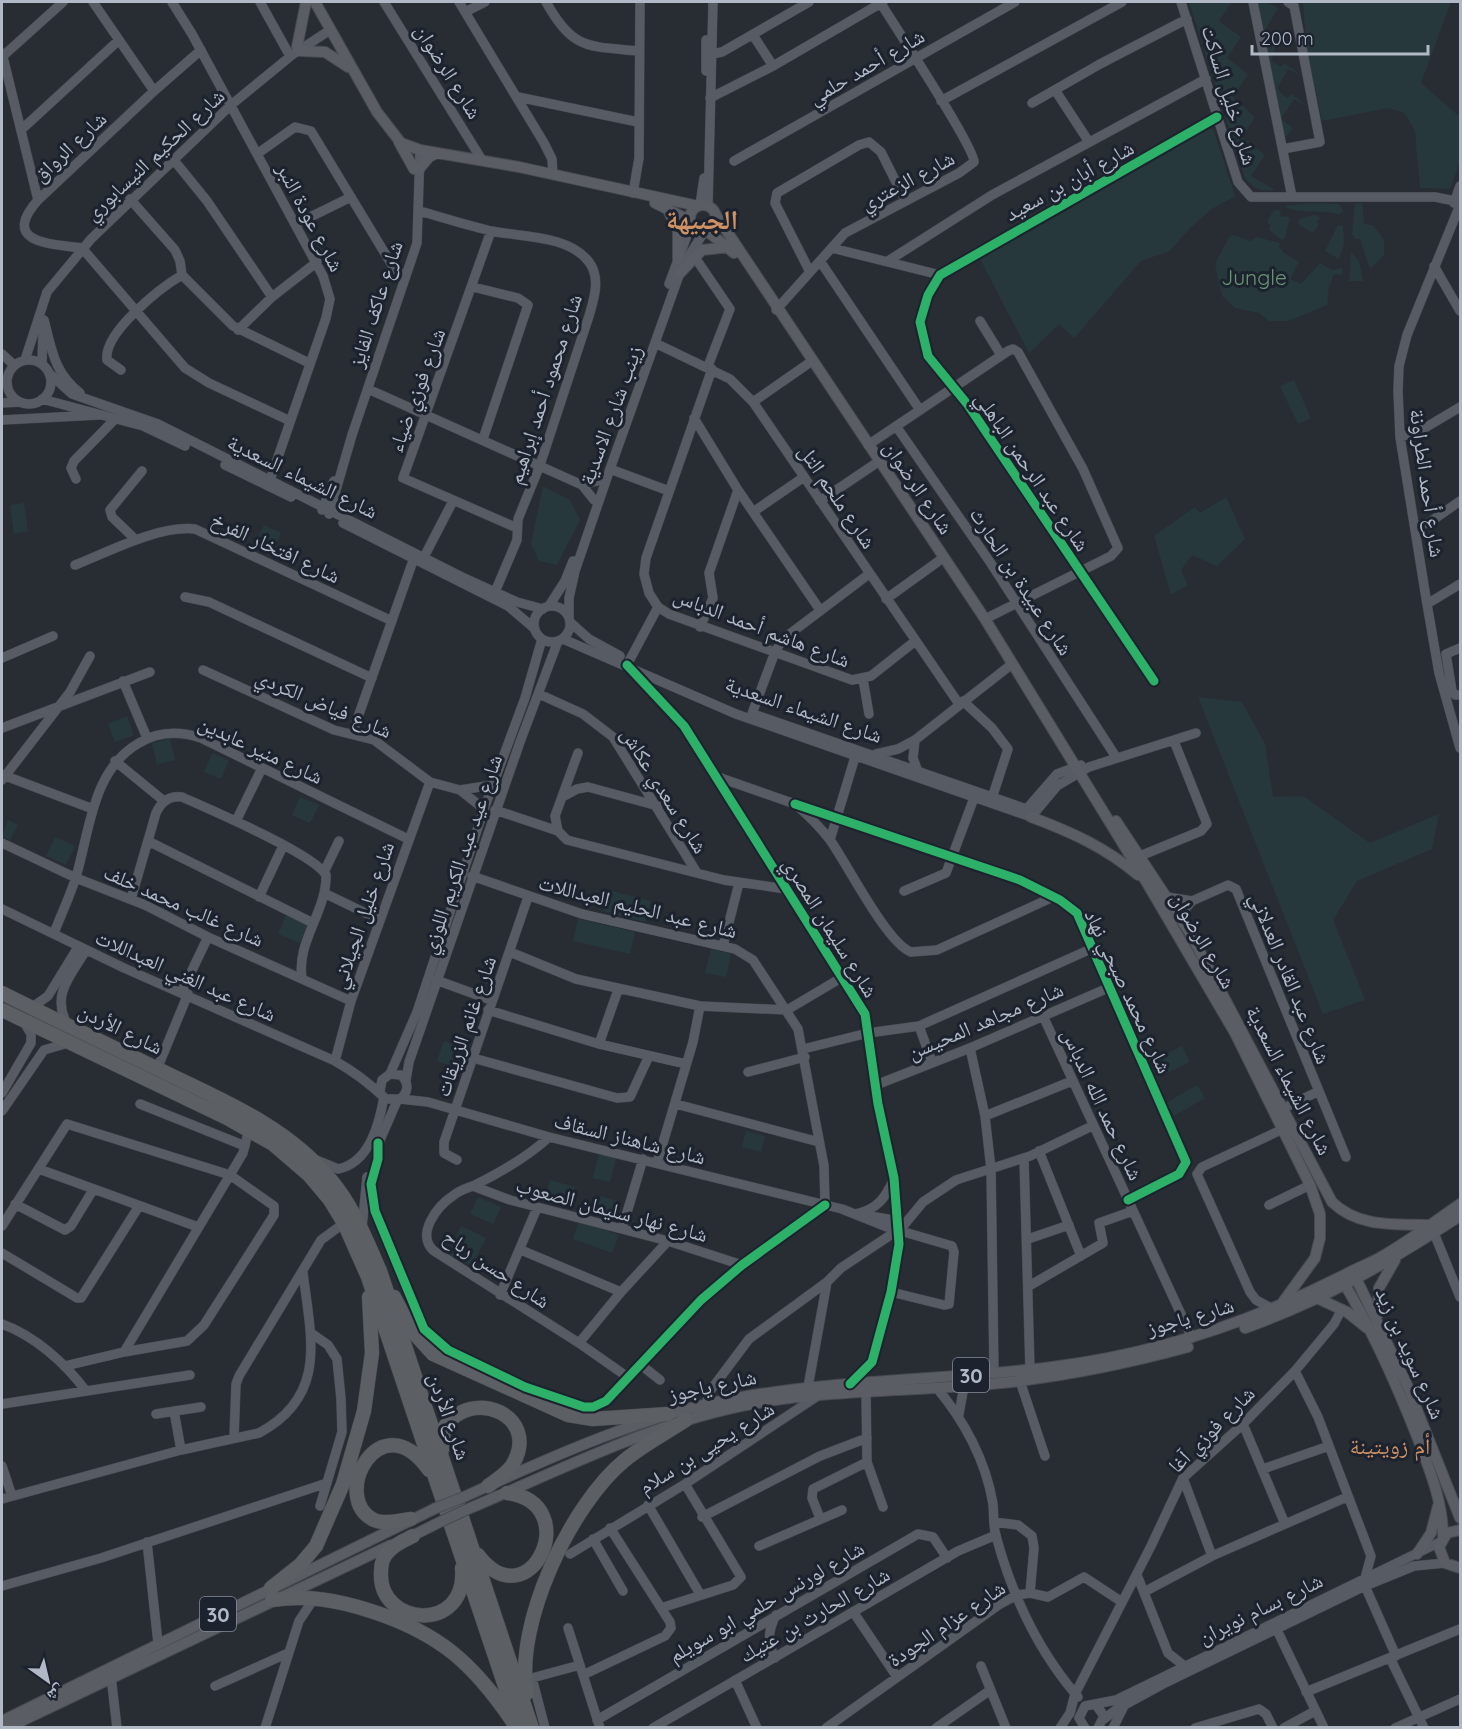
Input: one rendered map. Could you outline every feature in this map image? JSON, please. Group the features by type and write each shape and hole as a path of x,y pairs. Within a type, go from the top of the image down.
{"highway":[{"name":"شارع الأردن","path":"2,993 242,1109 309,1156 346,1201 362,1231 436,1479 466,1549 529,1727"},
{"name":"شارع الأردن","path":"2,1010 249,1129 289,1156 309,1175 345,1223 374,1274 444,1464 466,1549"},
{"path":"374,1274 418,1339 433,1354 450,1363 577,1418 668,1414"},
{"path":"271,1594 316,1546 343,1484 364,1411 372,1353 374,1274"},
{"path":"444,1464 442,1435 450,1420 459,1414 477,1408 500,1412 514,1425 519,1437 518,1447 511,1467 488,1486"},
{"path":"529,1727 525,1646 534,1610 557,1556 598,1487 624,1461 686,1420"},
{"path":"411,1519 379,1521 365,1512 357,1486 363,1462 384,1447 403,1445 418,1456 436,1479"},
{"path":"466,1549 486,1566 509,1576 523,1574 539,1559 546,1532 541,1512 525,1497 507,1493"},
{"path":"413,1536 390,1550 381,1568 382,1586 386,1594 399,1608 409,1613 438,1614 452,1605 462,1581 466,1549"},
{"path":"271,1594 315,1597 347,1603 403,1621 431,1636 480,1679 529,1727"}],"main road":[{"path":"307,2 295,52 326,52 351,71"},
{"path":"307,2 417,169 429,157 438,153"},
{"path":"315,2 326,29"},
{"path":"399,142 416,149 482,160 635,194 664,206 705,231 713,227 716,215 702,206 635,194"},
{"path":"664,206 672,214 678,231 678,259"},
{"path":"690,222 691,212 702,206"},
{"name":"شارع الرضوان","path":"716,215 776,310 985,619 1049,724 1057,731 1140,856"},
{"name":"شارع الرضوان","path":"705,231 729,247 752,273"},
{"path":"680,273 694,255 709,248 729,247"},
{"name":"شارع الرضوان","path":"1082,768 1147,883 1208,974"},
{"path":"1029,812 1089,840 1117,857 1147,883"},
{"name":"شارع الشيماء السعدية","path":"1140,856 1179,916 1220,996 1284,1108 1328,1196 1339,1208 1363,1220 1384,1225 1432,1229"},
{"name":"شارع الرضوان","path":"1220,996 1310,1185"},
{"name":"شارع الشيماء السعدية","path":"1277,1308 1315,1258 1321,1224 1317,1202 1310,1185"},
{"path":"1317,1202 1328,1196"},
{"name":"شارع ياجوز","path":"7,1728 271,1594 411,1519 668,1414 706,1404 808,1388 1030,1370 1111,1357 1192,1338 1277,1308 1398,1256 1461,1204"},
{"name":"شارع ياجوز","path":"1355,1275 1379,1258 1461,1216"},
{"path":"1379,1334 1377,1297 1383,1279 1398,1256"},
{"name":"شارع سويد بن زيد","path":"1355,1275 1461,1518"},
{"name":"شارع ياجوز","path":"2,1721 158,1643 413,1536 468,1509 638,1436 686,1420 757,1403 819,1395 1020,1381 1167,1353 1225,1335 1318,1299 1343,1281"},
{"name":"شارع سويد بن زيد","path":"1343,1281 1379,1334 1440,1500 1439,1553 1455,1568"},
{"path":"1318,1299 1342,1309 1379,1334"},
{"path":"1417,1554 1431,1533 1440,1500"},
{"path":"1441,1539 1452,1530 1461,1530"}],"street":[{"path":"38,200 2,55 63,2"},
{"path":"93,2 154,91"},
{"name":"شارع عودة النبر","path":"172,2 201,50 327,284 330,299 269,483"},
{"path":"260,2 295,52"},
{"name":"شارع الرضوان","path":"384,2 482,160"},
{"path":"459,2 518,97 548,152 553,175"},
{"path":"465,12 485,2"},
{"path":"546,2 559,24 574,39 608,48 639,51"},
{"path":"635,194 639,158 640,2"},
{"path":"702,206 710,98 708,2"},
{"path":"702,206 713,2"},
{"path":"709,52 727,48 809,2"},
{"path":"710,98 773,66 881,2"},
{"name":"شارع الزعتري","path":"776,310 845,233 959,173 974,162 971,150 881,2"},
{"name":"شارع أحمد حلمي","path":"734,161 1015,2"},
{"path":"941,101 1106,6 1122,2"},
{"name":"شارع خليل الساكت","path":"1181,2 1238,182 1243,190 1258,198 1430,198 1458,203"},
{"path":"1253,2 1292,197"},
{"path":"1282,149 1320,142 1294,6 1288,2"},
{"path":"1032,103 1100,64 1187,19"},
{"name":"شارع الحكيم النيسابوري","path":"25,360 43,302 82,248 130,199 231,105 326,29"},
{"path":"753,35 773,66"},
{"path":"21,130 119,40"},
{"name":"شارع الرواق","path":"82,248 35,241 27,236 22,227 22,218 38,200 154,91 201,50"},
{"path":"888,261 992,195 1206,79"},
{"path":"1055,90 1089,142"},
{"path":"518,97 638,122"},
{"name":"شارع أبان بن سعيد","path":"940,275 1217,117"},
{"path":"257,154 290,129 305,128 316,137 392,265 405,278"},
{"path":"810,272 775,203 777,193 859,145 869,142 881,152 905,201"},
{"name":"شارع عاكف الفايز","path":"326,510 417,243 420,211 416,149"},
{"path":"172,159 207,201 272,297"},
{"name":"شارع أحمد الطراونة","path":"1460,746 1458,724 1448,701 1427,604 1400,437 1398,378 1401,357 1458,203 1461,186"},
{"path":"296,224 351,197"},
{"path":"130,199 175,250 180,261 182,275 238,330 309,363"},
{"name":"شارع محمود أحمد إبراهيم","path":"420,211 490,231 565,245 582,255 594,273 594,297 590,316 540,465 518,519 518,540 495,592"},
{"name":"زينب شارع الاسدية","path":"546,608 565,581 690,222"},
{"name":"شارع فوزي ضياء","path":"490,231 473,287 403,478 517,528"},
{"name":"زينب شارع الاسدية","path":"570,620 571,589 575,571 610,469 680,273 692,248 705,231"},
{"path":"82,248 191,372 288,420"},
{"path":"832,248 940,275"},
{"name":"شارع هاشم أحمد الدباس","path":"694,255 730,309 645,566 647,589 658,607 700,627 847,679 863,680 914,642"},
{"path":"820,261 920,410"},
{"path":"238,330 272,297 317,262"},
{"path":"1434,266 1461,311"},
{"path":"121,370 107,360 107,349 118,330 182,275"},
{"name":"شارع عبد الرحمن الباهلي","path":"940,275 921,312 920,332 928,356 968,405 1078,572 1117,623 1154,681"},
{"path":"473,287 524,299 528,305 483,440"},
{"name":"شارع الحكيم النيسابوري","path":"42,364 44,320 51,288"},
{"path":"44,320 52,355 63,376 80,393 101,404"},
{"path":"980,321 1001,355"},
{"name":"شارع ملحم التل","path":"655,343 730,379 753,402 914,642 961,703 992,728 1008,749 993,795"},
{"path":"868,445 1001,355 1013,349 1018,352 1083,469 1117,543 1117,551 985,619"},
{"path":"2,354 15,365"},
{"path":"2,404 20,402 32,404 42,399 49,390 50,374 42,364 25,360 15,365 4,382 11,396 20,402"},
{"path":"753,402 812,361"},
{"name":"شارع الشيماء السعدية","path":"50,374 69,392 101,404 269,483 418,557 508,606 535,629"},
{"path":"368,389 582,485 594,500"},
{"name":"شارع الشيماء السعدية","path":"42,399 115,419 133,419"},
{"path":"1400,437 1418,432 1461,407"},
{"path":"2,420 101,415"},
{"path":"694,418 738,490 820,610"},
{"path":"76,480 71,468 74,461 115,419"},
{"name":"شارع عبيدة بن الحارث","path":"896,426 1116,757"},
{"path":"820,501 878,462"},
{"path":"610,469 669,491"},
{"path":"136,540 112,517 110,510 142,471"},
{"path":"753,512 804,477"},
{"path":"582,485 601,480"},
{"path":"700,627 713,598 709,573 738,490"},
{"path":"352,734 392,621 418,557 453,501"},
{"path":"1415,527 1430,522 1461,501"},
{"name":"شارع افتخار الفرخ","path":"75,565 136,540 180,529 195,529 392,621"},
{"name":"شارع الشيماء السعدية","path":"418,557 495,592 546,608"},
{"path":"886,599 943,558"},
{"path":"751,716 775,652 789,633 869,574"},
{"path":"1427,604 1461,584"},
{"path":"185,597 209,602 372,678"},
{"path":"559,607 570,620 569,631 561,640 542,639 535,629 535,618 546,608 559,607"},
{"path":"628,662 658,607"},
{"name":"شارع الشيماء السعدية","path":"570,620 590,639 628,662"},
{"path":"2,658 52,636"},
{"name":"شارع عيد عبد الكريم اللوزي","path":"382,1094 387,1076 408,1037 421,1003 484,809 525,698 542,639"},
{"name":"شارع الشيماء السعدية","path":"561,640 628,662 751,716 855,757 974,798 1029,812"},
{"name":"شارع عيد عبد الكريم اللوزي","path":"399,1100 407,1084 409,1062 436,980 495,810 561,640"},
{"path":"1461,648 1446,654 1452,691 1455,694 1461,694"},
{"path":"90,656 58,707 3,777 93,809"},
{"name":"شارع سليمان المصري","path":"628,662 684,726 841,978 861,1005 894,1178 894,1228 899,1244 891,1292 872,1362 850,1384"},
{"path":"875,754 898,749 915,740 1012,664"},
{"name":"شارع فياض الكردي","path":"203,670 334,730 383,745 430,782 460,790 484,809"},
{"path":"2,728 150,672"},
{"path":"863,680 868,714"},
{"path":"123,681 147,738"},
{"name":"شارع سعدي عكاش","path":"539,694 583,714 605,729 619,745 697,873"},
{"path":"1448,701 1461,711"},
{"name":"شارع الشيماء السعدية","path":"751,716 875,754 993,795 1029,812"},
{"name":"شارع منير عابدين","path":"54,933 76,878 93,809 115,761 147,738 186,733 215,744 408,839"},
{"path":"1029,812 1050,788 1057,774 1196,733"},
{"path":"915,740 914,758 917,769"},
{"path":"1140,856 1201,831 1207,824 1174,741"},
{"path":"558,831 555,816 578,753"},
{"path":"830,840 855,757"},
{"path":"115,761 164,801"},
{"path":"236,821 262,768"},
{"name":"شارع محمد صبحي نهاد","path":"715,776 952,859 1020,880 1053,897 1077,913 1186,1162 1179,1174 1128,1200"},
{"name":"شارع خليل الجيلاني","path":"335,1061 351,1001 430,782"},
{"name":"شارع فياض الكردي","path":"460,790 493,785"},
{"path":"564,796 577,789 588,787 657,806"},
{"path":"131,898 156,813 164,801 174,796 182,797 236,821 317,865 324,872"},
{"path":"904,891 942,876 952,859 974,798"},
{"path":"795,804 830,840 894,938 911,952 937,950 1053,897"},
{"path":"495,810 558,831 576,844 739,883 786,889"},
{"path":"148,841 313,923"},
{"path":"302,978 301,961 324,893 324,872 339,841"},
{"name":"شارع غالب محمد خلف","path":"2,843 76,878 131,898 208,937 351,1001"},
{"path":"259,897 283,846"},
{"name":"شارع عبد الحليم العبداللات","path":"472,876 582,914 723,945 740,950 749,956 798,1029 819,1142 826,1192 825,1205"},
{"path":"723,945 739,883"},
{"name":"شارع عبد القادر العدلاني","path":"1179,916 1192,901 1228,885 1237,891 1317,1092 1346,1157"},
{"path":"324,893 380,920"},
{"name":"شارع غانم الزريقات","path":"457,1160 447,1156 443,1150 491,1000 528,897"},
{"path":"1167,897 1192,901"},
{"name":"شارع عبد الغني العبداللات","path":"2,909 82,949 335,1061 356,1073 382,1094 399,1100"},
{"path":"157,1069 208,937"},
{"path":"748,1072 868,1033 919,1026 1093,948"},
{"path":"31,1008 48,996 82,949"},
{"path":"69,1026 60,1006 60,998 82,949"},
{"path":"510,952 552,970 618,990 700,1006 787,1010 841,978"},
{"path":"436,980 491,1000"},
{"name":"شارع مجاهد المحيسن","path":"876,1085 970,1048 1108,988"},
{"path":"599,1044 618,990"},
{"path":"657,1163 676,1104 700,1006"},
{"path":"488,1010 599,1044 686,1064"},
{"name":"شارع حمد الله الدباس","path":"1042,1016 1192,1338"},
{"path":"2,1093 31,1043 30,1034 22,1020"},
{"path":"919,1026 932,1062"},
{"path":"2,1111 44,1050 52,1045 69,1042"},
{"path":"31,1043 39,1045 44,1050"},
{"path":"970,1048 985,1116 991,1169 994,1373"},
{"path":"473,1058 617,1098 630,1097 649,1056"},
{"name":"شارع عبد الغني العبداللات","path":"356,1073 401,1075 407,1084"},
{"path":"985,1116 1072,1081"},
{"name":"شارع شاهناز السقاف","path":"407,1084 428,1102"},
{"name":"شارع عبد القادر العدلاني","path":"1284,1108 1317,1092"},
{"path":"309,1156 338,1169 354,1162 369,1145 382,1094"},
{"path":"362,1231 364,1187 378,1143 399,1100"},
{"name":"شارع شاهناز السقاف","path":"399,1100 428,1102 549,1137 825,1205"},
{"path":"140,1104 245,1146"},
{"path":"676,1104 819,1142"},
{"path":"2,1226 4,1215 15,1204 39,1169 63,1126 72,1124 231,1175 274,1206 274,1215 198,1332 187,1341 124,1352 65,1366"},
{"path":"706,1404 715,1383 749,1340 827,1282 841,1268 894,1228 940,1188 966,1175 1024,1158 1092,1126"},
{"path":"124,1352 231,1175 245,1146 249,1129"},
{"path":"1277,1308 1256,1300 1250,1292 1197,1174 1202,1167 1283,1129"},
{"name":"شارع حسن رباح","path":"549,1137 523,1158 473,1186 457,1192 446,1201 429,1224 425,1237 434,1251 579,1343 628,1378"},
{"path":"378,1143 378,1159 371,1184 375,1211 420,1321 433,1338 448,1350 525,1387 584,1407 601,1404 641,1365 688,1312 742,1265 825,1205 952,1246 954,1252 952,1300 944,1305 891,1292"},
{"path":"1039,1151 1081,1257"},
{"path":"1024,1158 1030,1370"},
{"path":"622,1229 643,1159"},
{"path":"39,1169 198,1227"},
{"path":"856,1214 874,1208 882,1201 894,1178"},
{"path":"1269,1205 1310,1185"},
{"name":"شارع نهار سليمان الصعوب","path":"473,1186 537,1208 668,1241 742,1265"},
{"path":"15,1204 65,1230 71,1226 93,1190"},
{"path":"2,1253 77,1298 81,1298 140,1206"},
{"path":"500,1295 537,1208"},
{"path":"1029,1286 1103,1243 1099,1223 1133,1211"},
{"path":"856,1214 894,1228"},
{"path":"234,1438 236,1384 239,1376 321,1240 333,1229 345,1223"},
{"path":"1028,1239 1069,1225"},
{"path":"1432,1229 1461,1297"},
{"path":"579,1343 621,1292 668,1241"},
{"path":"521,1250 621,1292"},
{"path":"1452,1278 1461,1272"},
{"path":"2,1499 268,1428 302,1395 310,1373 311,1333 303,1273"},
{"path":"808,1388 827,1282"},
{"name":"شارع فوزي آغا","path":"1062,1728 1183,1478 1243,1424 1295,1371 1334,1324 1342,1309"},
{"path":"4,1328 65,1366 86,1391"},
{"path":"311,1333 333,1351 339,1374 342,1432 320,1506"},
{"path":"872,1362 879,1382"},
{"path":"641,1365 660,1380"},
{"path":"1295,1371 1310,1399 1371,1557 1379,1564 1390,1567"},
{"path":"2,1404 190,1375"},
{"path":"1020,1381 1045,1456"},
{"path":"959,1414 964,1386"},
{"path":"936,1387 959,1414 984,1475 993,1504 996,1535 1017,1595 1037,1639 1085,1706 1079,1715 1062,1728"},
{"path":"866,1392 867,1462 883,1507"},
{"name":"شارع يحيى بن سلام","path":"570,1554 685,1484 819,1395"},
{"path":"156,1414 201,1407"},
{"path":"174,1411 181,1450"},
{"path":"1243,1424 1285,1524"},
{"path":"702,1516 820,1456 867,1438"},
{"path":"1263,1469 1329,1446"},
{"path":"820,1518 812,1498 813,1489 867,1462"},
{"path":"2,1466 12,1496"},
{"path":"1183,1478 1212,1556"},
{"path":"2,1586 147,1542 327,1483"},
{"path":"661,1608 737,1583 740,1575 702,1516 685,1484"},
{"path":"1144,1592 1212,1556 1347,1497"},
{"path":"648,1505 700,1594"},
{"path":"759,1546 842,1510"},
{"path":"994,1522 1018,1525 1032,1536 1034,1548 1030,1593"},
{"path":"583,1675 665,1636 670,1631 670,1622 610,1528"},
{"name":"شارع لورنس حلمي ابو سويلم","path":"598,1724 776,1615 918,1534 933,1537 946,1558"},
{"name":"شارع الحارث بن عتيك","path":"652,1728 669,1724 735,1680 946,1558 996,1535"},
{"path":"593,1539 623,1591"},
{"name":"شارع بسام نويران","path":"1103,1724 1126,1704 1365,1582 1441,1539"},
{"path":"147,1542 158,1643"},
{"path":"1371,1557 1365,1582 1393,1657 1424,1728"},
{"name":"شارع بسام نويران","path":"1085,1706 1116,1700 1184,1665 1365,1582 1414,1566 1455,1568"},
{"path":"1137,1575 1168,1653 1184,1665"},
{"name":"شارع عزام الجودة","path":"825,1728 963,1629 1017,1595 1030,1593 1051,1596 1084,1577 1122,1602"},
{"path":"265,1728 302,1614 315,1597"},
{"path":"854,1613 897,1677"},
{"path":"774,1658 768,1641 776,1615"},
{"path":"567,1628 598,1724"},
{"path":"1276,1628 1324,1728"},
{"path":"1306,1692 1461,1629"},
{"path":"215,1686 288,1653"},
{"path":"1164,1675 1168,1653"},
{"path":"529,1727 532,1678 580,1665"},
{"path":"981,1666 989,1691 1006,1728"},
{"path":"111,1676 117,1728"},
{"path":"735,1680 757,1728"},
{"path":"936,1728 989,1691"},
{"path":"1076,1695 1096,1700 1116,1700"},
{"path":"1395,1728 1461,1699"},
{"path":"1113,1728 1126,1704"},
{"path":"1096,1705 1104,1712 1103,1724"},
{"path":"1195,1728 1259,1709 1266,1714 1273,1728"},
{"path":"1284,1728 1316,1711"},
{"path":"1079,1715 1080,1722 1085,1728"}],"green space":[{"path":"1189,2 1232,2 1219,21 1241,37 1227,58 1248,74 1233,97 1255,117 1242,137 1265,155 1251,176 1275,190 1258,189 1245,178"},
{"path":"1303,2 1451,2 1421,83 1460,117 1460,161 1450,189 1420,188 1415,131 1405,113 1388,108 1322,121 1307,50"},
{"path":"1257,3 1267,3 1278,8 1265,30 1277,42 1271,61 1281,67 1284,63 1304,77 1288,69 1277,89 1287,98 1291,94 1309,107 1294,99 1281,119 1293,128 1284,139"},
{"path":"1206,128 1213,129 1235,196 1212,209 1190,228 1170,251 1141,261 1074,338 1059,324 1029,353 980,259"},
{"path":"1313,203 1339,204 1343,210 1340,215 1298,211 1284,206"},
{"path":"1362,203 1364,224 1373,225 1384,240 1384,255 1370,269 1360,239 1355,239 1352,234 1355,204"},
{"path":"1274,210 1281,211 1280,216 1290,217 1285,238 1282,240 1269,230 1270,225 1267,222"},
{"path":"1315,215 1321,218 1316,222 1319,225 1313,233 1298,224 1299,219"},
{"path":"1338,225 1343,226 1344,244 1339,259 1325,251"},
{"name":"Jungle","path":"1233,235 1250,241 1257,237 1280,243 1279,247 1284,253 1299,262 1290,279 1301,284 1320,263 1332,270 1342,268 1342,275 1334,274 1329,287 1327,305 1288,321 1269,321 1259,313 1235,308 1222,296 1215,264 1229,237"},
{"path":"1351,252 1359,261 1363,281 1349,281"},
{"path":"1294,380 1311,418 1298,424 1280,386"},
{"path":"543,486 570,500 580,520 557,565 539,561 531,544"},
{"path":"1226,497 1245,539 1217,566 1192,555 1181,570 1188,585 1171,595 1154,536 1195,507 1200,513"},
{"path":"24,503 28,531 14,534 10,505"},
{"path":"264,525 281,533 269,556 253,547"},
{"path":"1198,697 1242,702 1265,744 1273,797 1303,796 1370,843 1439,814 1432,849 1357,881 1333,920 1365,1000 1323,1014"},
{"path":"127,716 134,735 115,742 108,724"},
{"path":"170,739 175,760 157,764 152,743"},
{"path":"212,753 229,760 221,779 204,772"},
{"path":"300,797 319,805 310,823 292,815"},
{"path":"8,820 18,825 10,840 2,836"},
{"path":"55,837 75,846 66,865 46,856"},
{"path":"608,890 651,901 645,922 603,911"},
{"path":"286,915 308,924 300,943 278,934"},
{"path":"578,919 635,932 630,954 573,941"},
{"path":"711,949 731,954 726,977 705,973"},
{"path":"444,1041 464,1048 457,1068 437,1061"},
{"path":"1182,1046 1190,1062 1157,1078 1150,1062"},
{"path":"1197,1085 1205,1098 1174,1116 1166,1103"},
{"path":"746,1131 765,1136 761,1152 742,1147"},
{"path":"599,1153 616,1158 610,1182 593,1178"},
{"path":"550,1180 575,1187 568,1207 544,1200"},
{"path":"601,1196 617,1201 611,1221 595,1216"},
{"path":"478,1197 501,1207 493,1224 470,1214"},
{"path":"579,1221 619,1235 612,1253 573,1239"},
{"path":"461,1226 486,1238 472,1266 448,1255"}],"cycle path":[{"path":"1154,681 968,405 928,356 920,322 928,295 940,275 1217,117"},
{"path":"627,665 684,726 865,1014 878,1104 894,1178 899,1244 891,1292 872,1362 850,1384"},
{"path":"795,804 1020,880 1060,900 1077,913 1186,1162 1179,1174 1128,1200"},
{"path":"378,1143 378,1159 371,1184 375,1211 424,1329 448,1350 525,1387 584,1407 593,1407 606,1401 701,1300 742,1265 825,1205"}],"district":[{"name":"الجبيهة","path":"702,219"},
{"name":"أم زويتينة","path":"1390,1446"}]}
